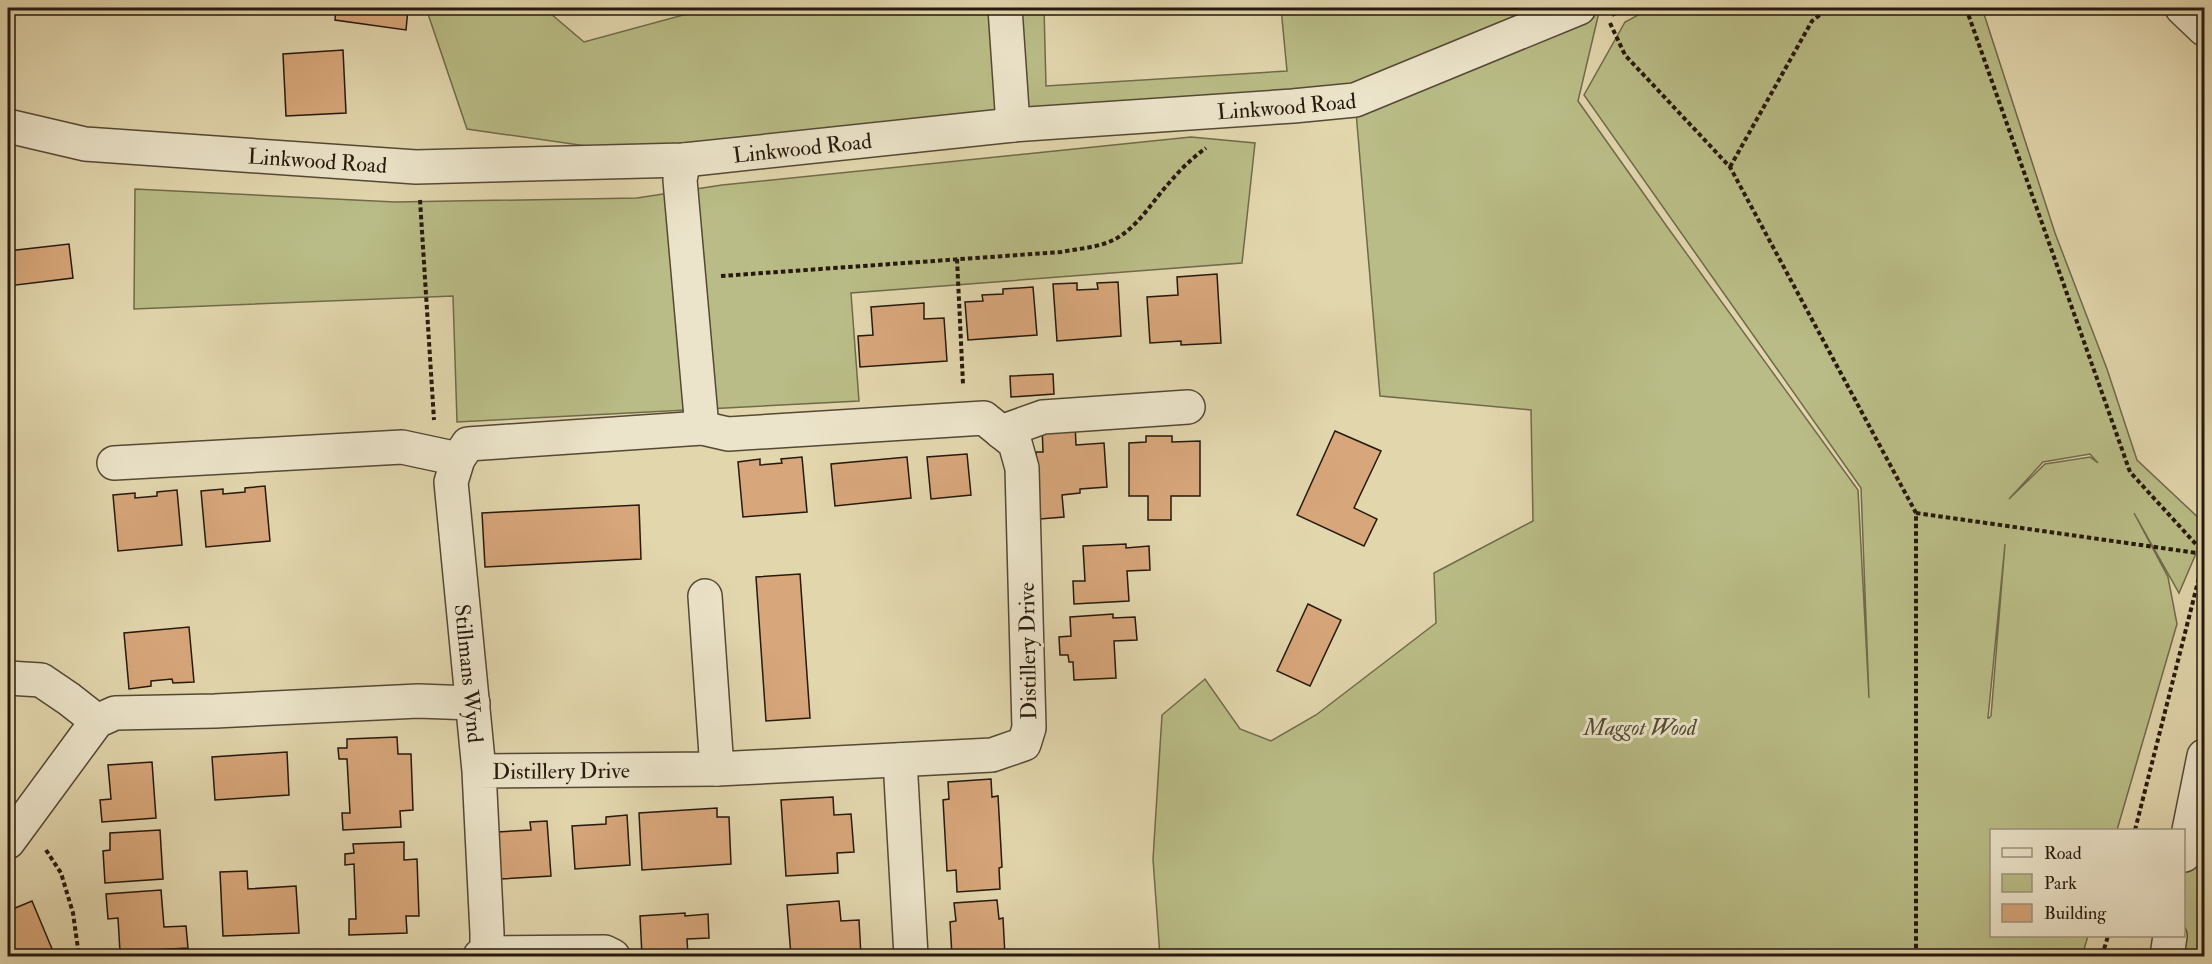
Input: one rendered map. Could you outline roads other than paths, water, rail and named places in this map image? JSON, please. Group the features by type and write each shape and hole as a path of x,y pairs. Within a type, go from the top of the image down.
{"street":[{"path":"1005,8 1013,125"},
{"path":"2182,8 2205,29"},
{"name":"Linkwood Road","path":"8,126 85,144 416,167 684,160 1013,125 1355,100 1593,12"},
{"path":"684,160 680,180 702,428"},
{"path":"1001,432 1043,417 1188,407"},
{"name":"Distillery Drive","path":"458,459 468,444 702,428 728,434 984,418 1015,443 1022,468 1029,728 1024,744 992,755 900,760 717,769 479,771"},
{"path":"114,463 402,447 458,459"},
{"name":"Stillmans Wynd","path":"458,459 452,482 479,771 483,955"},
{"path":"705,596 717,769"},
{"path":"8,678 41,681 97,721"},
{"path":"16,831 97,721 115,713 418,701 473,703"},
{"path":"2185,850 2205,756"},
{"path":"900,760 911,957"},
{"path":"2167,957 2170,937"},
{"path":"483,955 605,952 613,957"}],"park label":[{"name":"Maggot Wood","path":"1640,727"}]}
